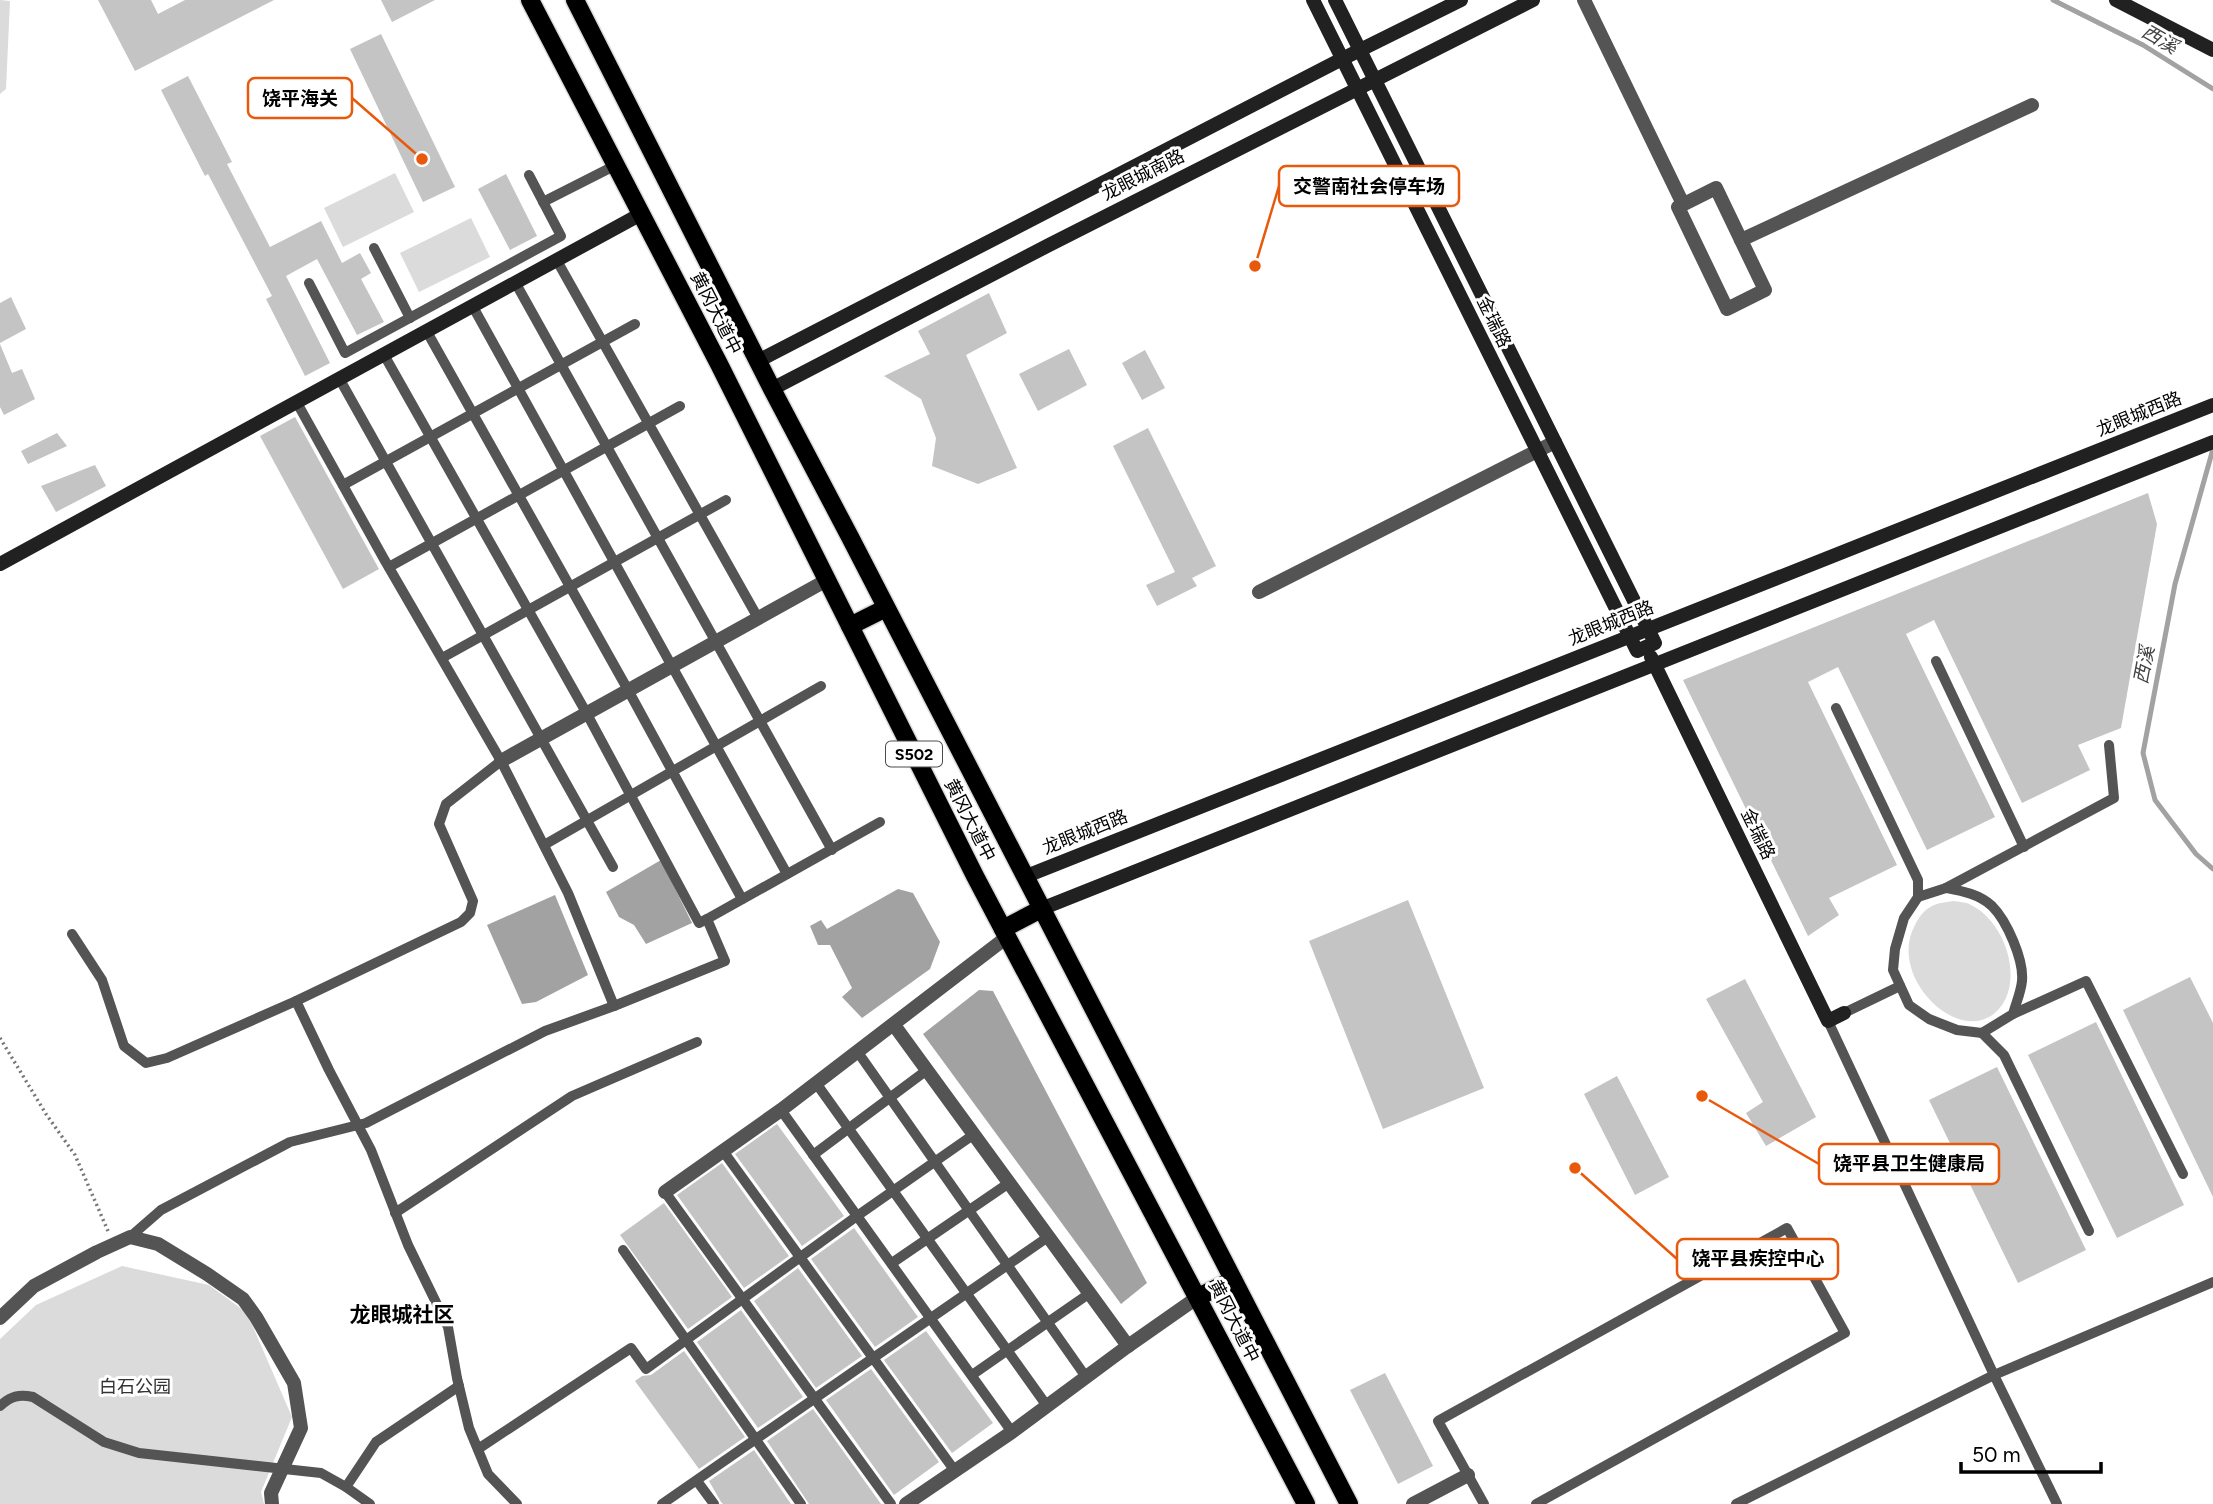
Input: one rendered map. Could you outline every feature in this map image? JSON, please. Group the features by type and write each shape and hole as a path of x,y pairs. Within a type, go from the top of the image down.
{"main road":[{"name":"黄冈大道中","path":"530,0 719,364 1005,933 1306,1504"},
{"name":"黄冈大道中","path":"575,0 772,389 1349,1504"},
{"name":"金瑞路","path":"1313,0 1637,651 1646,647 1655,642 1335,0"},
{"name":"龙眼城南路","path":"758,361 1359,50 1461,0"},
{"name":"龙眼城南路","path":"772,389 1049,245 1534,0"},
{"path":"2116,0 2213,50"},
{"path":"0,564 641,214"},
{"name":"龙眼城西路","path":"1024,877 2213,405"},
{"path":"1005,933 1041,909 2207,444"},
{"path":"850,626 886,608"},
{"name":"金瑞路","path":"1646,647 1828,1021"},
{"path":"1828,1021 1844,1013"},
{"path":"1198,1297 1233,1280"}],"street":[{"path":"1584,0 1683,204"},
{"path":"1741,240 2032,105"},
{"path":"1716,188 1741,240 1765,290 1727,309 1678,207 1716,188"},
{"path":"1259,592 1555,442"},
{"path":"501,761 827,580"},
{"path":"665,1192 894,1025 1005,933"},
{"path":"894,1025 1128,1346"},
{"path":"0,1318 34,1286 130,1237 159,1244 207,1274 243,1299 294,1382 301,1428 271,1493 272,1504"},
{"path":"906,1504 1012,1432 1198,1297"},
{"path":"1413,1504 1468,1475"}],"lane":[{"path":"543,202 615,165"},
{"path":"309,283 345,353 561,236 529,175"},
{"path":"374,248 410,318"},
{"path":"556,259 758,618"},
{"path":"514,282 832,850"},
{"path":"471,305 787,874"},
{"path":"343,485 635,324"},
{"path":"426,330 742,899"},
{"path":"383,353 586,713 699,923 880,822"},
{"path":"339,377 613,867"},
{"path":"296,401 501,761 568,893 614,1006"},
{"path":"389,567 680,406"},
{"path":"442,658 726,500"},
{"path":"1936,661 2024,847"},
{"path":"544,845 821,686"},
{"path":"1836,708 1918,880 1918,897 1904,918 1895,949 1893,970 1909,1005 1929,1019 1957,1030 1982,1033 2004,1055 2089,1231"},
{"path":"1918,897 1946,888 2114,798 2109,745"},
{"path":"72,934 102,980 124,1046 146,1063 167,1058 296,1001 461,922 470,914 473,901 439,824 446,804 501,761"},
{"path":"1946,888 1971,893 1991,905 2007,929 2017,951 2022,980 2013,1014"},
{"path":"130,1237 161,1210 290,1142 366,1124 545,1031 724,961 707,919"},
{"path":"1982,1033 2013,1014 2086,981 2183,1174"},
{"path":"1844,1013 1900,986"},
{"path":"296,1001 371,1150 408,1245 447,1327 469,1428 488,1474 517,1504"},
{"path":"1828,1021 2057,1504"},
{"path":"395,1213 572,1097 697,1042"},
{"path":"857,1051 1086,1377"},
{"path":"813,1155 927,1070"},
{"path":"816,1083 1047,1406"},
{"path":"780,1110 1012,1432"},
{"path":"478,1449 631,1348 646,1369 973,1135"},
{"path":"723,1151 955,1471"},
{"path":"892,1263 1009,1183"},
{"path":"665,1192 891,1504"},
{"path":"1484,1504 1438,1421 1787,1228 1845,1333 1536,1504"},
{"path":"662,1504 1048,1237"},
{"path":"623,1250 801,1504"},
{"path":"1736,1504 1994,1375 2213,1282"},
{"path":"972,1375 1090,1293"},
{"path":"346,1486 376,1442 459,1386"},
{"path":"0,1406 20,1394 33,1397 104,1442 139,1453 321,1473 346,1486 370,1504"},
{"path":"697,1481 714,1504"}],"path":[{"path":"0,1038 46,1114 75,1155 113,1245"}],"green space":[{"path":"0,0 10,1 6,89 0,94"},
{"path":"395,173 414,212 343,247 324,208"},
{"path":"471,218 490,257 419,292 400,253"},
{"path":"1953,901 1967,903 1981,911 2000,934 2006,948 2010,963 2008,992 2002,1005 1987,1018 1969,1021 1951,1016 1934,1004 1920,987 1911,967 1909,946 1918,919 1932,906"},
{"name":"白石公园","path":"122,1266 209,1285 247,1313 292,1417 261,1492 264,1504 0,1504 0,1339 36,1305"}],"shaded area":[{"path":"661,860 692,923 646,944 634,925 619,917 606,892"},
{"path":"898,889 913,893 940,942 930,969 862,1018 842,997 852,988 830,945 818,945 810,926 821,920 827,929"},
{"path":"555,895 588,975 536,1002 522,1004 487,925"},
{"path":"979,990 993,991 1147,1283 1121,1304 923,1034"}],"building":[{"path":"98,0 151,0 158,14 185,0 274,0 135,71"},
{"path":"381,0 435,0 392,22"},
{"path":"381,34 455,187 423,202 350,49"},
{"path":"188,76 232,162 227,164 270,247 321,221 342,263 360,253 371,273 361,279 384,322 357,335 317,259 286,276 330,363 305,376 266,299 272,296 161,90"},
{"path":"506,174 537,236 510,250 478,189"},
{"path":"989,293 1007,333 966,355 1017,468 978,484 932,466 936,438 921,399 884,376 930,354 918,331"},
{"path":"11,297 26,329 0,343 0,303"},
{"path":"0,344 12,373 22,369 35,399 4,415 0,407"},
{"path":"1069,349 1087,385 1038,411 1019,374"},
{"path":"1145,350 1165,388 1142,400 1122,363"},
{"path":"295,417 379,569 343,589 260,436"},
{"path":"1148,428 1216,566 1192,578 1197,586 1157,606 1146,585 1175,572 1113,446"},
{"path":"57,433 67,446 28,464 21,451"},
{"path":"95,465 106,486 56,512 41,486"},
{"path":"2148,493 2157,524 2121,728 2078,745 2090,770 2022,803 1934,620 1906,634 1995,817 1927,850 1838,667 1808,682 1897,865 1829,898 1839,915 1808,936 1683,680"},
{"path":"1408,900 1484,1088 1383,1129 1309,941"},
{"path":"2190,977 2213,1023 2213,1197 2123,1010"},
{"path":"1745,979 1816,1117 1766,1146 1746,1113 1763,1102 1706,999"},
{"path":"2096,1022 2184,1205 2117,1238 2028,1055"},
{"path":"1997,1067 2086,1250 2018,1283 1929,1100"},
{"path":"1617,1076 1669,1177 1635,1195 1584,1094"},
{"path":"777,1124 844,1216 802,1246 735,1154"},
{"path":"722,1163 789,1256 744,1288 677,1195"},
{"path":"664,1203 732,1297 688,1329 620,1235"},
{"path":"854,1228 918,1317 875,1347 811,1259"},
{"path":"798,1268 862,1356 816,1388 754,1301"},
{"path":"741,1310 803,1397 758,1428 697,1342"},
{"path":"926,1331 993,1423 952,1453 884,1360"},
{"path":"684,1351 745,1437 699,1469 635,1381 642,1376 651,1375"},
{"path":"871,1369 939,1462 894,1495 826,1400"},
{"path":"1385,1373 1433,1466 1398,1484 1350,1390"},
{"path":"813,1409 881,1504 809,1504 767,1441"},
{"path":"754,1450 791,1504 721,1502 709,1481"}],"waterway":[{"name":"西溪","path":"2053,0 2143,45 2213,89"},
{"name":"西溪","path":"2213,449 2175,584 2143,753 2155,800 2196,854 2213,869"}],"place":[{"name":"饶平海关","path":"422,159"},
{"name":"交警南社会停车场","path":"1255,266"},
{"name":"饶平县卫生健康局","path":"1702,1096"},
{"name":"饶平县疾控中心","path":"1575,1168"}],"district":[{"name":"龙眼城社区","path":"402,1314"}]}
